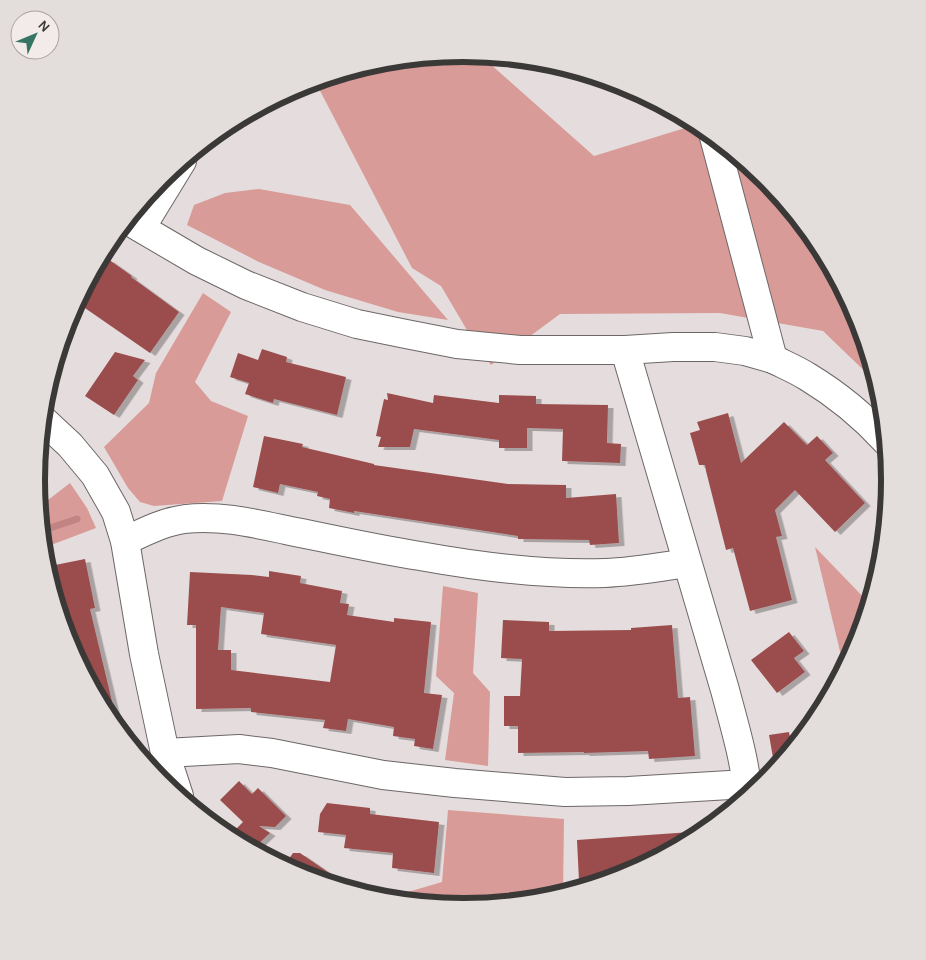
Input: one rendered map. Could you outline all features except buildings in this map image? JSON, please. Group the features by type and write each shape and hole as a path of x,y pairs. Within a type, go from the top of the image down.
{"street":[{"path":"717,148 773,360"},
{"path":"151,202 134,224 196,261 246,285 302,307 357,324 457,344 511,349 625,350 715,347 745,351 773,360 808,376 844,402 878,433"},
{"path":"625,350 725,690 736,730 747,787"},
{"path":"49,425 70,445 95,475 116,512 125,541 144,654 174,783"},
{"path":"125,541 162,524 185,519 211,518 242,521 420,556 504,569 559,573 606,573 687,563"},
{"path":"166,753 239,749 272,753 383,774 455,783 565,792 743,790"}],"shaded area":[{"path":"436,63 489,63 594,156 687,127 739,166 777,204 811,248 838,295 859,346 867,374 823,331 720,313 560,314 491,365 474,342 441,286 412,268 319,88 355,76 408,66"},
{"path":"259,189 350,205 448,320 398,312 325,290 259,262 187,225 194,205 225,193"},
{"path":"203,293 231,312 195,382 211,401 248,416 222,501 154,506 140,502 128,488 104,447 149,403 156,373"},
{"path":"70,483 87,508 96,528 51,545 46,502"},
{"path":"815,547 864,598 841,657"},
{"path":"443,586 478,593 473,673 490,692 488,766 445,760 454,693 436,676"},
{"path":"448,810 564,819 563,886 490,897 436,897 403,893 442,882"}],"waterway":[{"path":"48,529 77,519"}]}
